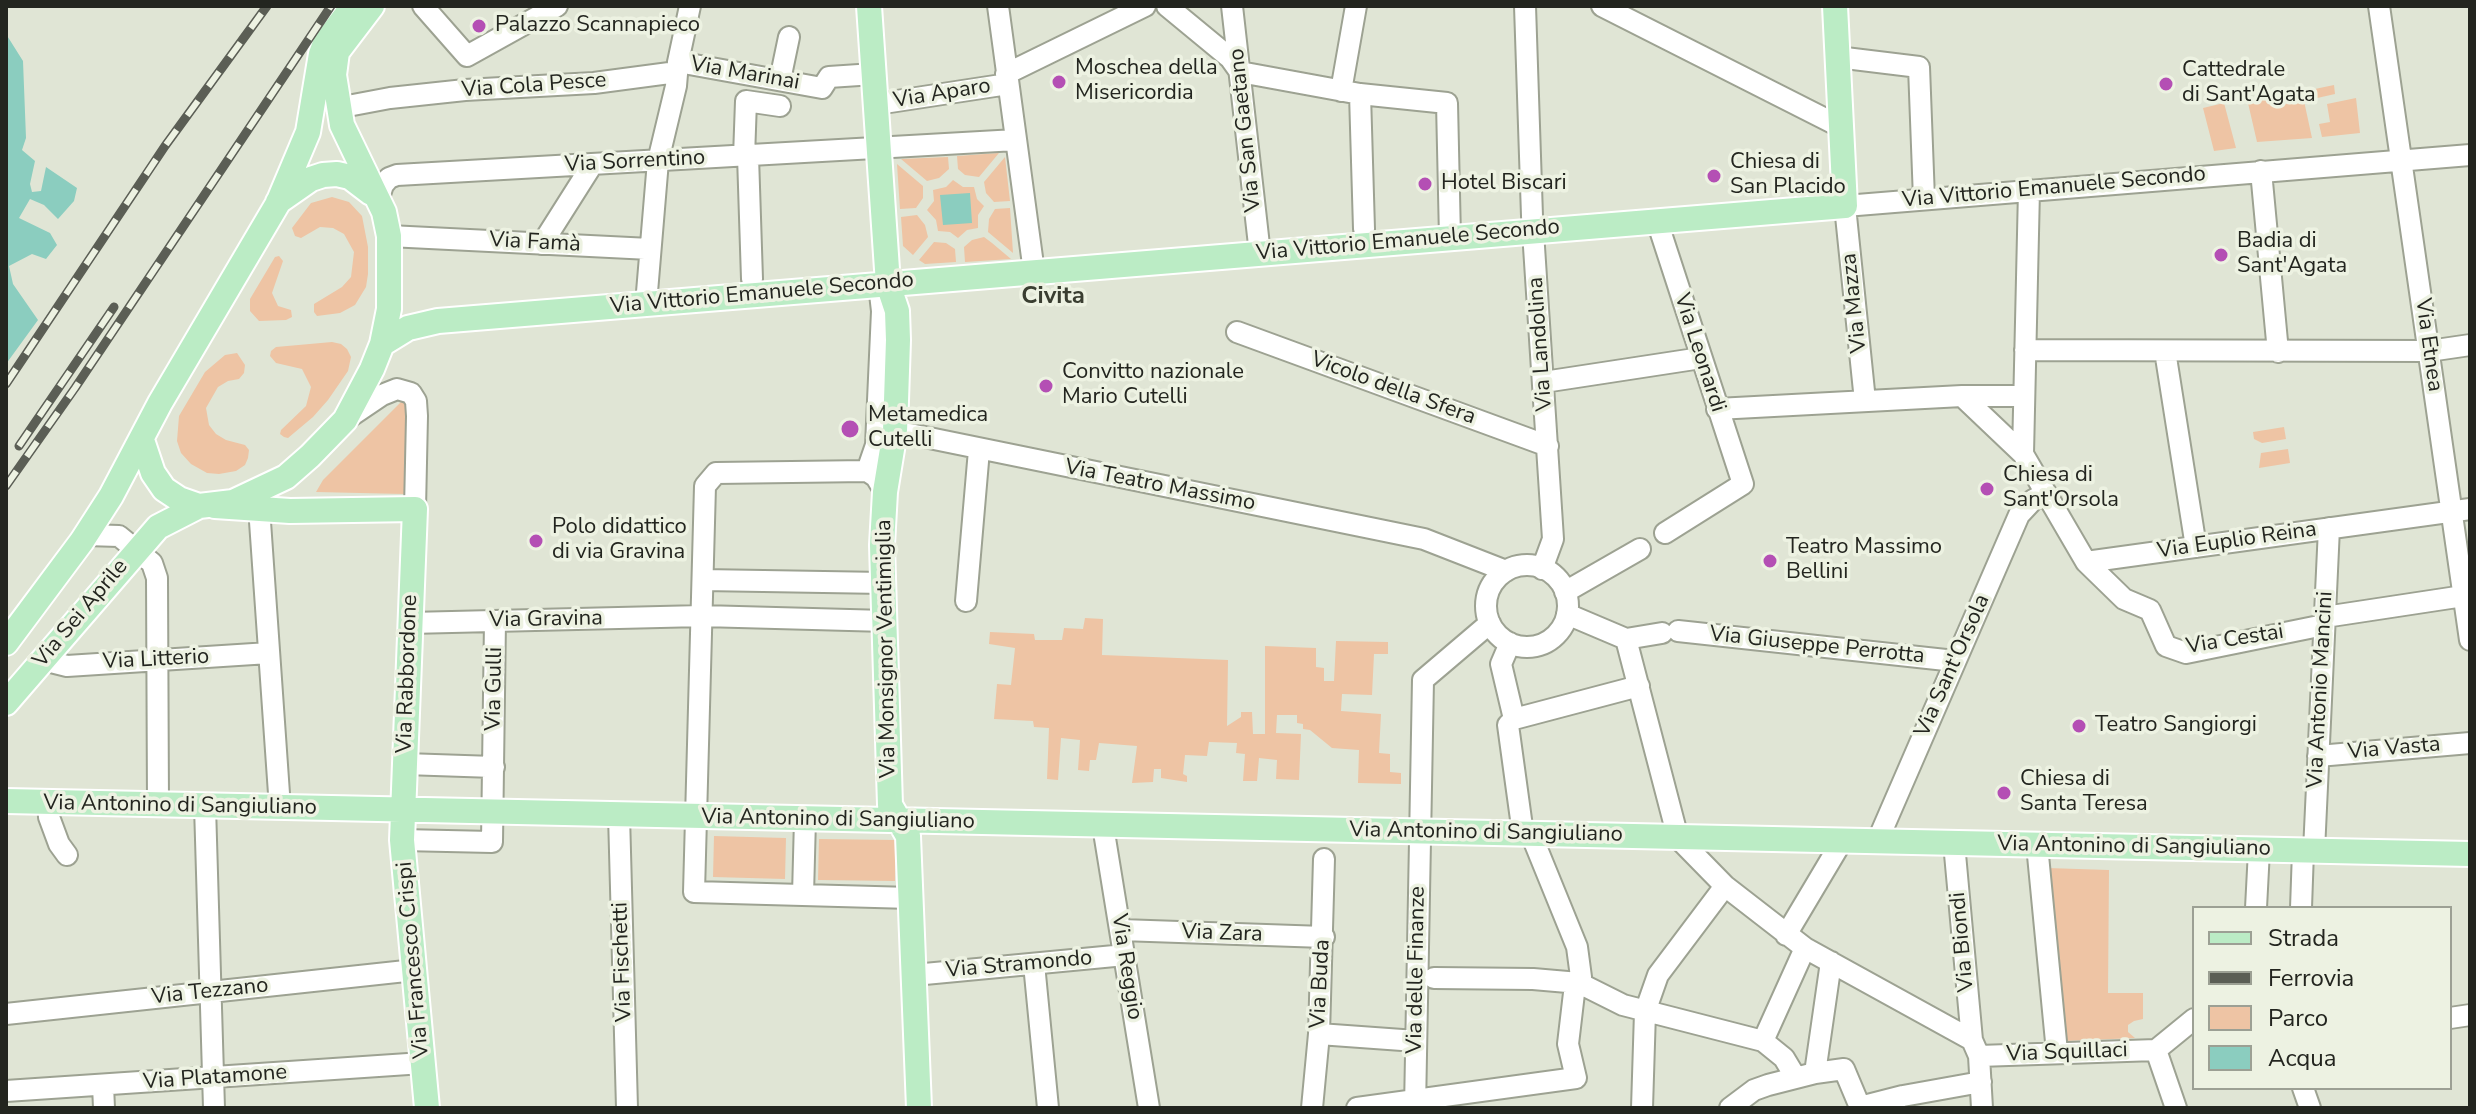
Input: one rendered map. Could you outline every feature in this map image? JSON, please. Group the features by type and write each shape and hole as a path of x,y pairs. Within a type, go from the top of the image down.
{"main road":[{"name":"Via Sei Aprile","path":"6,643 111,496 160,403 278,203 308,132 325,43 353,6"},
{"path":"258,501 345,420 382,344 389,309 389,236 384,212 349,144 337,108 334,75 337,52 372,6"},
{"name":"Via Monsignor Ventimiglia","path":"870,6 877,104 874,147 884,284 897,311 886,438 882,545 890,805 908,836 919,1108"},
{"path":"1835,6 1845,206"},
{"path":"278,203 311,179 337,174 365,185 378,201"},
{"name":"Via Vittorio Emanuele Secondo","path":"382,344 408,328 438,321 1845,206"},
{"path":"142,440 153,473 164,489 179,499 207,506"},
{"name":"Via Sei Aprile","path":"6,703 158,527 207,506 258,501"},
{"path":"258,501 415,509"},
{"name":"Via Rabbordone","path":"403,811 415,509"},
{"name":"Via Antonino di Sangiuliano","path":"6,801 2470,854"},
{"name":"Via Francesco Crispi","path":"403,811 402,840 427,1108"}],"street":[{"path":"423,6 467,56 465,90"},
{"path":"467,56 557,6"},
{"path":"646,304 658,161 690,6"},
{"path":"999,6 1034,272"},
{"name":"Via Aparo","path":"877,104 1007,79 1145,6"},
{"path":"1167,6 1230,58 1240,72 1351,93 1447,103 1450,238"},
{"path":"1342,6 1356,6 1351,93 1364,229"},
{"name":"Via Landolina","path":"1525,6 1533,231 1553,539 1542,569"},
{"path":"1602,6 1841,127"},
{"name":"Via Etnea","path":"2379,6 2429,351 2458,515 2470,640"},
{"path":"1192,25 1233,14"},
{"name":"Via San Gaetano","path":"1233,14 1260,254"},
{"path":"780,80 789,37"},
{"path":"1837,57 1919,67 1924,199"},
{"name":"Via Cola Pesce","path":"337,108 390,98 465,90 594,83 678,67"},
{"name":"Via Marinai","path":"678,67 822,88 829,77 874,74"},
{"path":"752,279 746,101 780,106"},
{"name":"Via Sorrentino","path":"378,201 389,178 406,174 746,156 1015,136"},
{"path":"2403,169 2470,155"},
{"name":"Via Vittorio Emanuele Secondo","path":"1845,206 2379,162 2403,169"},
{"path":"542,244 592,165"},
{"path":"2261,171 2278,352"},
{"path":"2023,454 2029,190"},
{"name":"Via Mazza","path":"1845,206 1865,401"},
{"name":"Via Leonardi","path":"1657,221 1743,484 1665,533"},
{"name":"Via Famà","path":"389,236 650,249"},
{"name":"Vicolo della Sfera","path":"1237,332 1548,446"},
{"path":"2025,350 2429,351 2470,345"},
{"path":"2165,351 2196,547"},
{"path":"1544,382 1701,358"},
{"path":"345,420 382,395 397,389 411,393 416,401 417,416 415,509"},
{"path":"1717,409 1962,396 2024,389"},
{"path":"1962,396 2023,454"},
{"path":"867,471 886,438"},
{"name":"Via Teatro Massimo","path":"886,438 979,450 1424,539 1506,571"},
{"path":"966,601 979,450"},
{"name":"Via Cestai","path":"2023,454 2042,495 2086,562 2124,599 2150,610 2166,646 2186,653 2324,621 2467,595"},
{"path":"885,492 876,477 867,471 716,473 705,486 703,580 695,620 694,892 911,898"},
{"name":"Via Sant'Orsola","path":"1877,842 2019,515 2042,495"},
{"path":"258,501 280,808"},
{"name":"Via Euplio Reina","path":"2086,562 2329,528 2458,515"},
{"name":"Via Antonio Mancini","path":"2301,906 2318,756 2329,528"},
{"path":"86,535 119,536 152,563 157,578 158,805"},
{"path":"1565,592 1640,549"},
{"path":"1528,565 1542,569 1555,577 1565,592 1567,614 1563,625 1546,642 1522,646 1510,643 1500,637 1490,623 1486,609 1490,587 1506,571 1528,565"},
{"path":"703,580 884,583"},
{"path":"1567,614 1628,646 1678,838 1725,886 1786,935 1976,1048"},
{"name":"Via Gulli","path":"495,621 494,762 498,813"},
{"name":"Via Gravina","path":"410,623 886,621"},
{"name":"Via delle Finanze","path":"1415,1104 1423,680 1490,623"},
{"name":"Via Giuseppe Perrotta","path":"1628,646 1670,632 1955,661"},
{"path":"1510,643 1501,664 1514,719"},
{"name":"Via Litterio","path":"43,660 67,666 269,653"},
{"path":"1357,1108 1497,1099 1576,1078 1568,1044 1574,993 1581,977 1577,947 1527,834 1508,725 1514,719 1639,686"},
{"name":"Via Vasta","path":"2318,756 2470,743"},
{"path":"405,764 494,762"},
{"path":"48,802 54,830 67,855"},
{"path":"205,806 214,1108"},
{"path":"402,840 492,842 498,813"},
{"name":"Via Fischetti","path":"619,815 627,1108"},
{"path":"803,895 805,819"},
{"name":"Via Reggio","path":"1103,826 1149,1108"},
{"path":"1786,935 1842,841"},
{"name":"Via Biondi","path":"1954,843 1982,1108"},
{"path":"2037,845 2057,1052"},
{"path":"2256,906 2259,850"},
{"name":"Via Buda","path":"1312,1108 1324,937 1324,859"},
{"path":"1642,1108 1645,1012 1658,975 1725,886"},
{"name":"Via Zara","path":"1121,930 1324,937"},
{"path":"1772,1048 1805,948"},
{"name":"Via Stramondo","path":"914,975 1125,955"},
{"path":"1809,1072 1819,1038 1831,962"},
{"path":"1034,964 1048,1108"},
{"name":"Via Tezzano","path":"6,1014 415,970"},
{"path":"1434,978 1533,979 1579,983 1623,1005 1772,1048 1809,1072"},
{"path":"2176,1108 2156,1050 2192,1021"},
{"path":"1319,1034 1416,1041"},
{"name":"Via Squillaci","path":"1976,1048 2057,1052 2156,1050"},
{"name":"Via Platamone","path":"6,1091 423,1063"},
{"path":"1730,1108 1754,1090 1809,1072 1844,1069 1860,1107 1981,1082"},
{"path":"103,1085 104,1108"}],"green space":[{"path":"2334,85 2335,94 2304,101 2312,138 2257,142 2248,103"},
{"path":"2356,98 2360,133 2322,137 2319,124 2330,122 2327,104"},
{"path":"2224,103 2236,148 2214,151 2203,108"},
{"path":"999,153 979,177 965,175 958,169 957,156"},
{"path":"948,157 949,169 939,178 927,181 901,159"},
{"path":"1005,157 1010,201 994,202 986,193 984,182"},
{"path":"897,164 923,186 923,198 916,208 900,209"},
{"path":"953,180 963,187 974,187 977,199 984,206 978,215 978,228 967,230 958,238 950,232 938,231 936,220 927,210 934,201 933,190 946,187"},
{"path":"332,197 349,202 362,216 368,247 368,274 366,287 355,305 340,313 317,316 314,304 342,287 351,277 354,252 344,234 333,228 320,227 301,238 295,236 292,228 311,203"},
{"path":"1010,208 1013,253 988,232 989,219 995,209"},
{"path":"917,215 925,225 928,237 913,255 903,246 901,217"},
{"path":"984,237 1011,259 965,262 964,247 972,240"},
{"path":"934,242 946,243 955,249 956,262 925,264 919,260"},
{"path":"279,256 283,261 272,293 278,306 291,310 292,317 259,321 250,311 250,299 275,257"},
{"path":"332,342 347,349 351,357 348,371 313,417 288,438 284,437 280,434 281,430 306,406 311,387 302,369 276,363 270,356 271,351 276,347"},
{"path":"237,353 245,365 244,373 239,379 218,387 206,408 209,425 216,434 245,445 249,450 248,458 245,465 236,471 207,473 191,464 181,453 177,441 179,416 205,372 225,355"},
{"path":"402,401 407,405 404,494 316,492 323,480"},
{"path":"2284,427 2286,439 2262,443 2254,439 2253,432"},
{"path":"2288,449 2290,463 2259,468 2261,453"},
{"path":"1085,618 1103,619 1102,655 1228,660 1227,726 1241,717 1241,712 1252,712 1253,734 1265,734 1265,646 1316,648 1316,667 1324,668 1324,681 1334,681 1336,641 1388,642 1388,654 1374,654 1372,695 1342,694 1341,711 1381,714 1379,753 1390,754 1390,772 1401,773 1401,784 1358,783 1359,750 1332,748 1310,730 1303,729 1303,724 1297,723 1297,715 1277,715 1276,733 1301,734 1299,780 1276,779 1277,760 1259,758 1257,781 1243,781 1245,754 1236,753 1237,743 1209,742 1207,756 1185,755 1183,774 1187,776 1187,782 1161,778 1161,769 1154,769 1153,782 1132,783 1137,746 1099,743 1096,760 1090,760 1089,771 1078,770 1080,740 1061,738 1058,780 1047,779 1049,728 1034,727 1033,721 994,719 997,684 1011,685 1015,648 989,644 990,632 1034,634 1035,640 1062,640 1064,628 1083,629"},
{"path":"714,836 786,838 785,879 713,877"},
{"path":"819,839 896,840 895,881 818,880"},
{"path":"2047,868 2109,870 2108,993 2143,993 2143,1019 2128,1025 2128,1032 2135,1038 2065,1041"}],"water":[{"path":"6,34 23,61 26,138 22,150 35,161 30,184 32,192 41,191 46,167 77,188 74,201 58,219 44,205 30,199 19,218 50,233 57,245 46,259 32,254 9,266 13,284 38,320 6,364"},
{"path":"970,193 972,223 943,225 940,195"}],"railway":[{"path":"6,384 165,146 267,6"},
{"path":"6,486 331,6"},
{"path":"19,446 114,307"}],"place":[{"name":"Palazzo Scannapieco","path":"479,26"},
{"name":"Moschea della Misericordia","path":"1059,82"},
{"name":"Cattedrale di Sant'Agata","path":"2166,84"},
{"name":"Chiesa di San Placido","path":"1714,176"},
{"name":"Hotel Biscari","path":"1425,184"},
{"name":"Badia di Sant'Agata","path":"2221,255"},
{"name":"Convitto nazionale Mario Cutelli","path":"1046,386"},
{"name":"Metamedica Cutelli","path":"850,429"},
{"name":"Chiesa di Sant'Orsola","path":"1987,489"},
{"name":"Polo didattico di via Gravina","path":"536,541"},
{"name":"Teatro Massimo Bellini","path":"1770,561"},
{"name":"Teatro Sangiorgi","path":"2079,726"},
{"name":"Chiesa di Santa Teresa","path":"2004,793"}],"district":[{"name":"Civita","path":"1053,297"}]}
